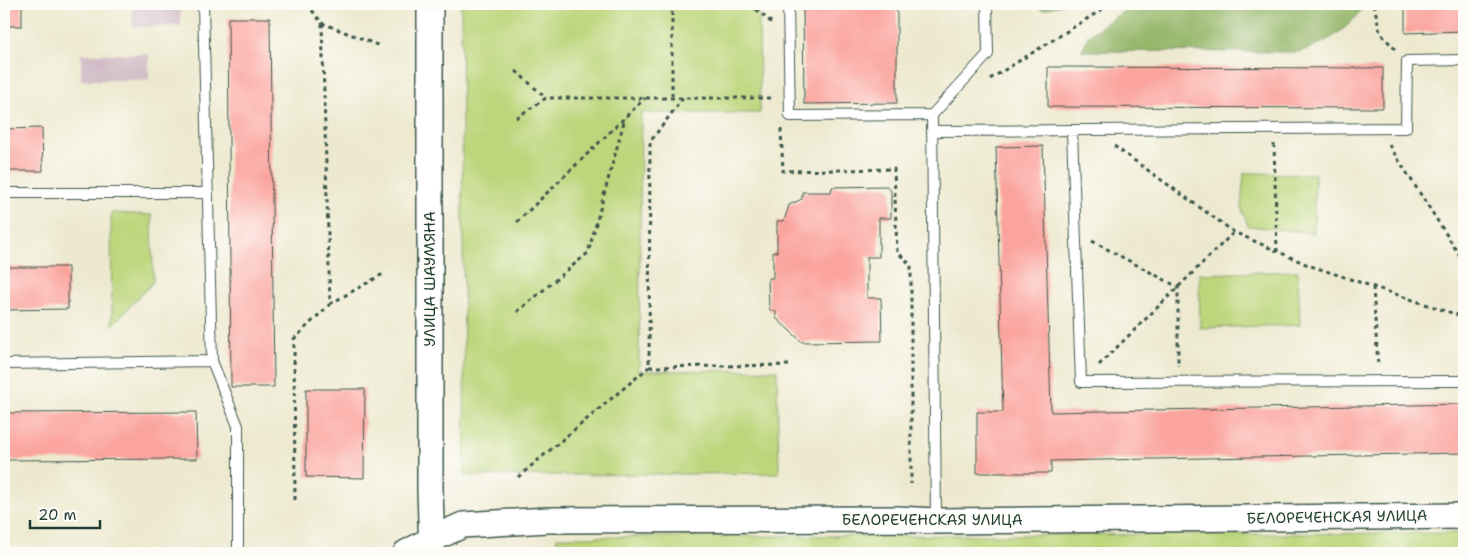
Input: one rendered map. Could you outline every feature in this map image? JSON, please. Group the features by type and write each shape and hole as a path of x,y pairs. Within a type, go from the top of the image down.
{"street":[{"name":"УЛИЦА ШАУМЯНА","path":"430,4 430,489 432,546"},
{"name":"БЕЛОРЕЧЕНСКАЯ УЛИЦА","path":"406,553 432,546 463,525 548,520 936,521 1464,516"}],"lane":[{"path":"203,4 212,361 238,426 238,553"},
{"path":"788,4 790,116 932,114"},
{"path":"936,521 932,114 988,54 987,4"},
{"path":"932,131 1406,128 1406,61 1464,60"},
{"path":"1072,130 1082,382 1464,381"},
{"path":"4,193 207,193"},
{"path":"4,364 212,361"}],"path":[{"path":"307,4 322,23 380,46"},
{"path":"672,4 672,98"},
{"path":"989,79 1111,4"},
{"path":"1374,4 1380,32 1406,61"},
{"path":"322,23 330,304"},
{"path":"516,71 546,98"},
{"path":"516,118 546,98 790,98"},
{"path":"517,222 645,98"},
{"path":"649,367 650,142 683,98"},
{"path":"517,312 588,253 625,118"},
{"path":"781,126 783,171 894,169 897,252 912,265 911,484"},
{"path":"1379,128 1464,262"},
{"path":"1273,129 1277,251"},
{"path":"1091,130 1234,232 1308,265 1464,317"},
{"path":"1082,382 1234,232"},
{"path":"1076,233 1178,287"},
{"path":"295,500 294,339 330,304 383,274"},
{"path":"1178,287 1178,382"},
{"path":"1373,287 1379,381"},
{"path":"518,477 649,367 793,365"}],"shaded area":[{"path":"132,4 180,4 181,26 133,27"},
{"path":"81,54 149,54 149,80 81,80"}],"green space":[{"path":"461,4 759,4 760,113 641,113 639,371 777,370 779,473 465,476"},
{"path":"1031,4 1063,4 1043,10"},
{"path":"1134,4 1365,4 1353,20 1337,34 1318,45 1299,52 1082,51 1088,36"},
{"path":"1244,173 1315,174 1314,233 1248,226 1241,207"},
{"path":"111,213 152,215 153,282 112,325"},
{"path":"1298,271 1300,325 1200,328 1199,274"},
{"path":"1464,533 1464,553 556,553 557,537"}],"building":[{"path":"4,4 22,4 22,26 4,26"},
{"path":"803,4 897,4 897,103 804,104"},
{"path":"1405,4 1464,4 1464,31 1405,33"},
{"path":"228,18 270,18 274,387 231,387"},
{"path":"1048,67 1383,68 1383,108 1048,107"},
{"path":"42,128 43,171 4,171 4,129"},
{"path":"1043,146 1051,412 1464,404 1464,453 1051,461 1051,473 977,473 977,412 1003,412 996,147"},
{"path":"887,186 891,191 891,218 879,218 879,257 867,257 867,298 881,298 882,341 802,342 776,318 776,311 771,311 769,308 768,278 773,278 773,252 777,252 777,221 784,221 789,205 802,199 802,192 831,192 832,187"},
{"path":"4,267 68,267 68,309 4,310"},
{"path":"306,389 365,389 364,478 306,477"},
{"path":"196,412 197,459 4,460 4,413"}]}
